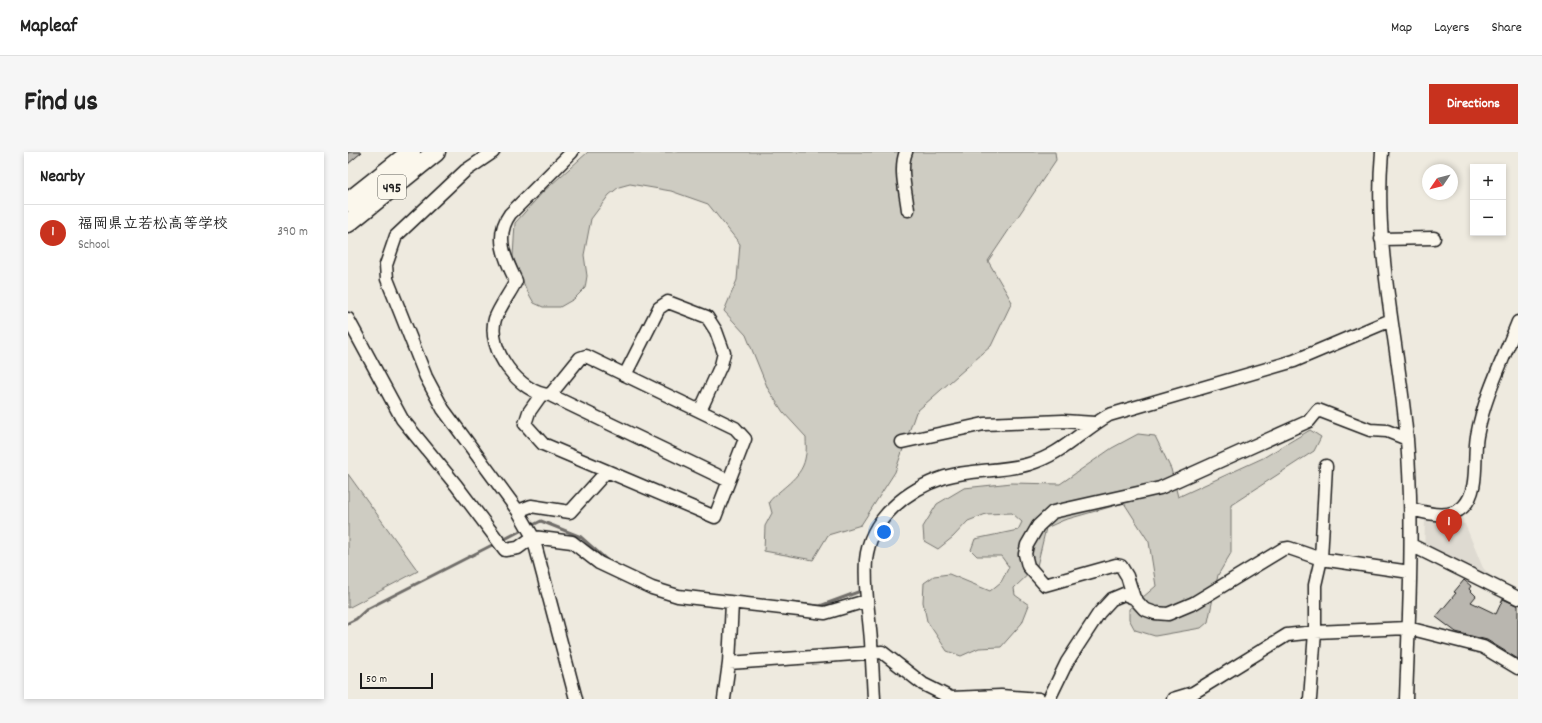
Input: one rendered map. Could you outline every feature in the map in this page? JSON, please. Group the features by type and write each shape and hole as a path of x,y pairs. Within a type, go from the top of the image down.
{"highway":[{"name":"495","path":"348,202 411,152"},
{"name":"495","path":"348,223 436,152"}],"street":[{"path":"493,152 465,171 396,236 386,265 387,280 420,363 443,409 534,536 576,699"},
{"path":"572,152 510,214 504,222 501,240 507,264 516,281 495,319 493,336 510,371 521,383 729,481"},
{"path":"906,152 903,158 908,210"},
{"path":"1382,152 1379,204 1381,239 1407,439 1411,509 1406,699"},
{"path":"1381,239 1434,238"},
{"path":"625,374 660,308 668,302 707,317 716,331 724,353 721,365 700,411"},
{"path":"348,319 402,418 456,485 505,550 518,548 534,536 572,542 599,563 652,588 678,596 825,613 866,601"},
{"path":"874,699 866,601 866,559 874,535 881,521 898,502 918,488 946,477 1029,464 1058,452 1083,435 1095,423 1109,416 1294,361 1391,320"},
{"path":"1411,509 1427,514 1451,514 1463,507 1472,494 1476,437 1484,406 1518,322"},
{"path":"586,356 735,428 745,439 714,517 543,444 525,424 529,412 545,395 580,358 586,356"},
{"path":"1407,439 1388,431 1370,430 1318,410 1309,421 1160,488 1053,512 1038,526 1027,545 1025,554 1028,566 1044,585 1116,565 1121,566 1127,576 1134,598 1144,609 1155,613 1168,614 1194,603 1283,549 1289,548 1321,559 1410,572"},
{"path":"902,442 984,424 1062,421 1095,423"},
{"path":"1310,699 1315,632 1315,585 1321,559 1326,466"},
{"path":"521,516 531,506 570,512 607,471"},
{"path":"1411,545 1518,598"},
{"path":"1049,699 1067,662 1098,613 1112,599 1124,594 1134,598"},
{"path":"724,699 729,664 732,603"},
{"path":"1173,699 1190,696 1287,635 1315,632 1408,628 1483,647 1518,668"},
{"path":"729,664 882,652 923,684 951,698 1001,696 1039,699"}],"shaded area":[{"path":"588,152 1055,152 1056,160 988,261 1012,302 991,346 916,412 895,472 861,525 828,535 813,560 764,551 765,526 772,513 769,502 795,478 803,466 806,454 806,437 783,412 768,389 746,335 724,311 737,280 740,244 708,204 671,191 630,184 619,187 609,195 591,219 584,255 587,276 585,288 574,299 560,307 543,307 534,303 526,289 513,257 515,223 543,192"},
{"path":"1310,430 1321,437 1314,451 1231,505 1231,553 1218,575 1208,622 1201,628 1155,636 1135,630 1129,619 1129,609 1156,586 1149,542 1124,503 1064,520 1046,528 1037,566 1014,588 1015,595 1029,605 1022,623 1001,647 979,648 961,656 947,651 927,621 923,602 924,583 934,576 949,574 990,591 1001,582 1009,567 1001,556 977,556 971,550 975,539 1018,530 1022,522 1012,513 986,514 968,521 953,537 938,549 924,541 923,527 937,504 964,488 1012,483 1060,484 1112,448 1138,434 1155,436 1171,469 1178,497 1263,458"},
{"path":"348,474 418,571 348,608"},
{"path":"1425,517 1465,524 1483,568 1518,603 1424,560"}],"building":[{"path":"348,152 362,152 348,164"},
{"path":"1464,580 1471,586 1469,589 1476,596 1471,602 1496,614 1503,599 1518,606 1518,659 1487,640 1456,632 1436,617 1456,593 1454,592"}],"waterway":[{"path":"529,527 541,521 581,537 608,561"},
{"path":"501,541 524,529"},
{"path":"348,623 356,619 367,609 496,543"},
{"path":"791,603 820,606 858,592"}],"place":[{"name":"福岡県立若松高等学校","path":"1449,542"}]}
